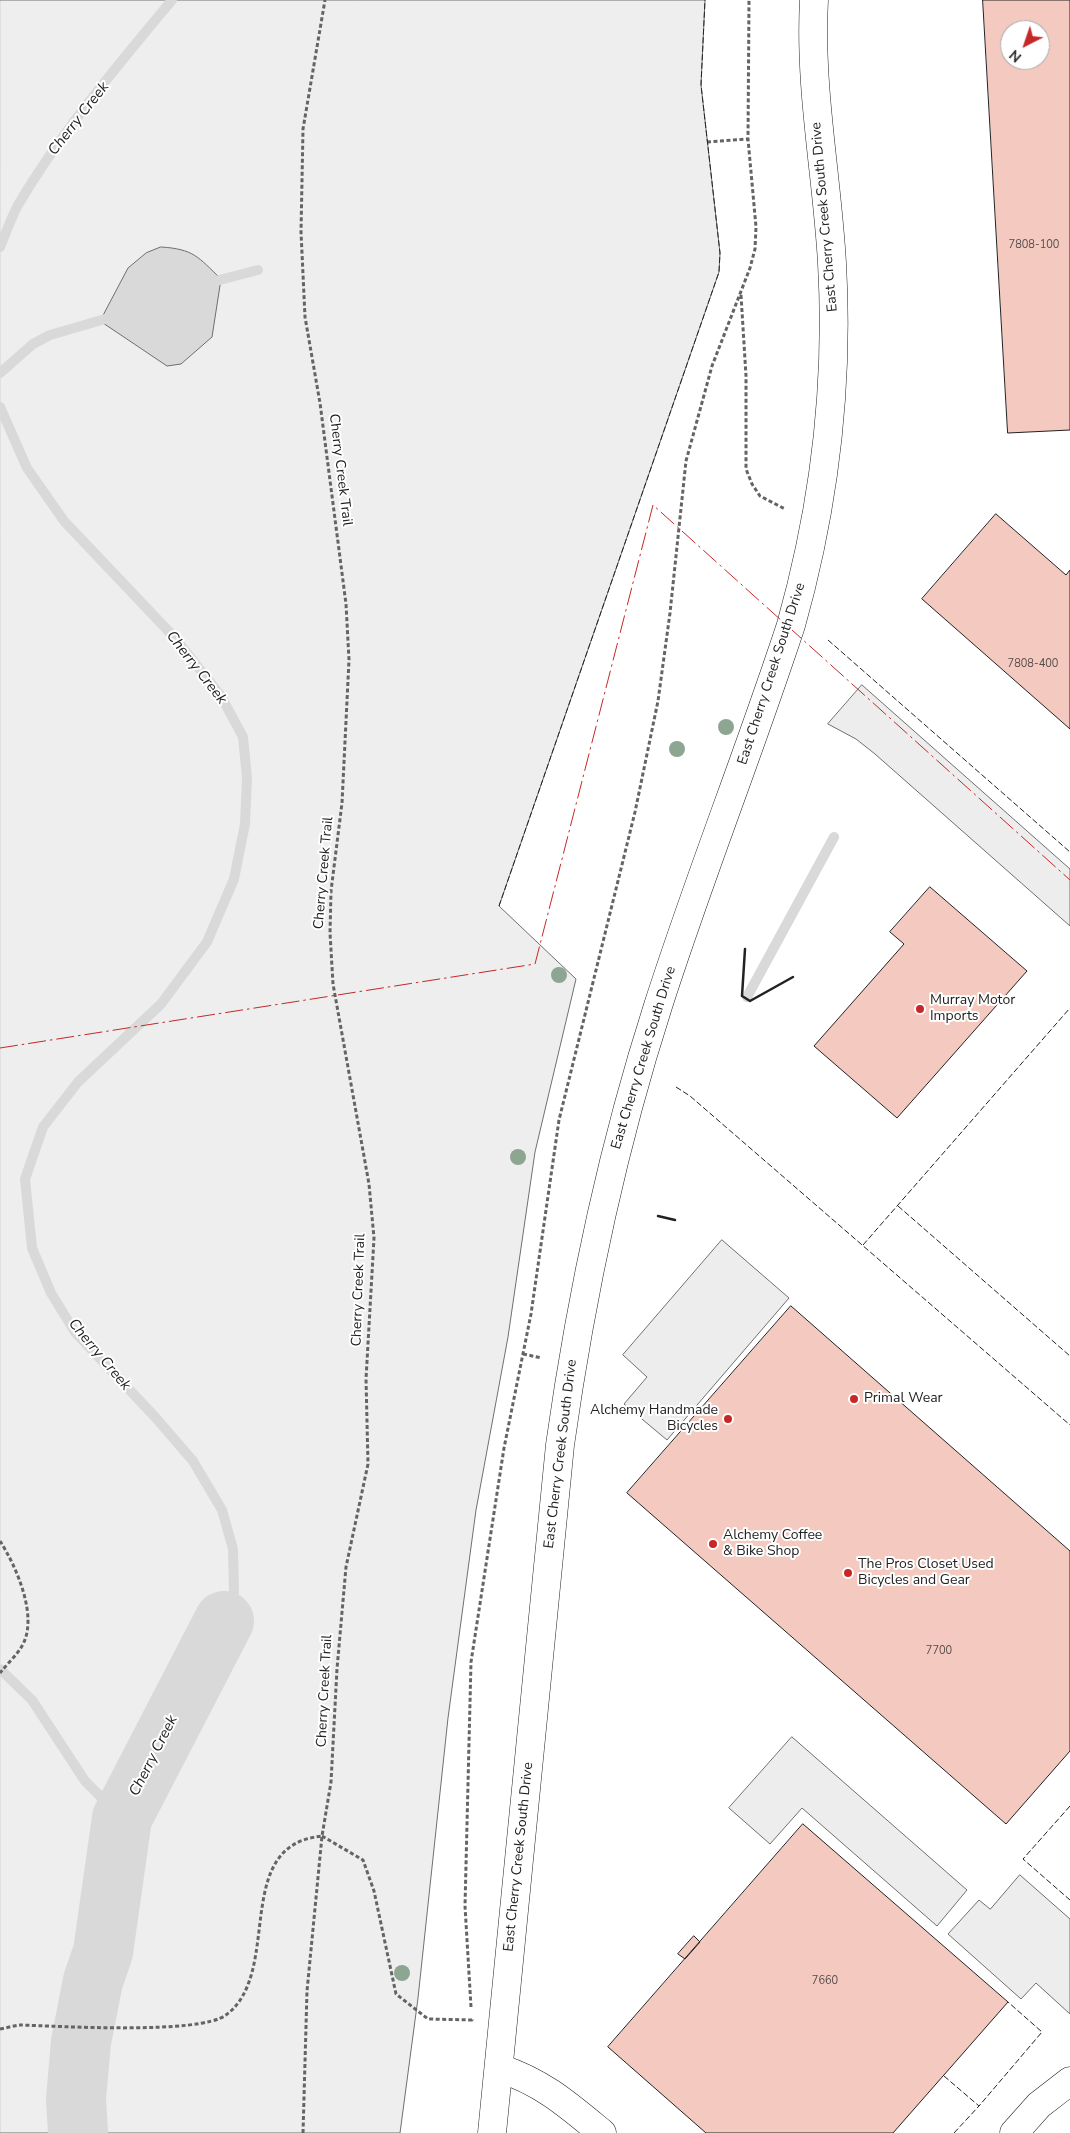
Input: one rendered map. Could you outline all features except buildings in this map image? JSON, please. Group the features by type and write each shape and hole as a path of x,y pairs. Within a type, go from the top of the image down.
{"street":[{"name":"East Cherry Creek South Drive","path":"492,2133 560,1445 574,1351 597,1234 613,1161 648,1038 791,625 816,515 830,414 834,314 832,263 814,69 814,0"},
{"path":"499,2068 526,2077 540,2085 602,2133"},
{"path":"1014,2133 1039,2105 1070,2080"}],"path":[{"name":"Cherry Creek Trail","path":"303,2133 307,1991 322,1836 331,1782 336,1670 346,1567 368,1464 366,1379 374,1238 369,1184 332,984 330,933 332,891 342,803 349,660 346,604 320,403 305,317 301,232 303,128 325,0"},
{"path":"0,2029 19,2025 160,2028 204,2022 225,2016 237,2003 248,1985 256,1959 260,1914 266,1885 275,1864 288,1849 306,1838 322,1836 362,1860 374,1891 396,1994 428,2019 472,2020 465,1906 471,1662 488,1540 530,1314 559,1120 635,812 654,719 670,613 686,462 712,366 750,268 755,241 748,139 749,0"},
{"path":"707,142 748,139"},
{"path":"741,294 746,376 746,469 752,484 760,496 785,508 816,515"},
{"path":"0,1541 9,1556 27,1605 28,1627 23,1645 0,1673"}],"shaded area":[{"path":"0,0 705,0 701,85 720,253 719,272 499,906 576,979 535,1152 508,1337 476,1510 448,1718 418,1998 400,2133 0,2133"},
{"path":"161,247 188,252 207,265 221,279 212,337 181,364 167,366 100,321 128,268 146,253"},
{"path":"862,685 1070,869 1070,926 875,754 856,739 828,724"},
{"path":"722,1240 789,1298 667,1440 624,1404 647,1377 623,1355"},
{"path":"792,1737 967,1890 937,1926 802,1808 770,1844 729,1808"},
{"path":"1020,1875 1070,1919 1070,2014 1036,1983 1021,1999 948,1934 979,1900 990,1909"}],"waterway":[{"name":"Cherry Creek","path":"0,247 18,205 71,125 172,0"},
{"path":"208,283 258,270"},
{"path":"0,373 33,344 50,335 112,317"},
{"name":"Cherry Creek","path":"0,407 27,468 64,521 175,638 221,696 243,737 247,778 245,824 234,879 207,942 161,1004 78,1082 43,1127 25,1179 32,1248 51,1293 75,1332 156,1418 193,1461 222,1510 233,1549 234,1592 224,1621"},
{"path":"747,997 834,837"},
{"name":"Cherry Creek","path":"78,2133 76,2099 81,2042 93,1981 103,1952 122,1818 224,1621"},
{"path":"0,1669 32,1700 85,1781 122,1818"}],"fence":[{"path":"499,906 719,272 720,253 701,85 705,0"},
{"path":"828,640 1070,852"},
{"path":"863,1245 1070,1008"},
{"path":"676,1087 690,1096 1070,1425"},
{"path":"898,1206 1070,1356"},
{"path":"1070,1806 1023,1859 1070,1900"},
{"path":"944,2076 979,2106 1042,2032 1008,2002"},
{"path":"954,2133 979,2106"}],"wall":[{"path":"745,949 742,996 750,1001 793,977"},
{"path":"658,1216 675,1220"}],"power":[{"path":"0,1048 535,964 653,505 1070,880"}],"place":[{"name":"Murray Motor Imports","path":"920,1009"},
{"name":"Primal Wear","path":"854,1399"},
{"name":"Alchemy Handmade Bicycles","path":"728,1419"},
{"name":"Alchemy Coffee & Bike Shop","path":"713,1544"},
{"name":"The Pros Closet Used Bicycles and Gear","path":"848,1573"}]}
